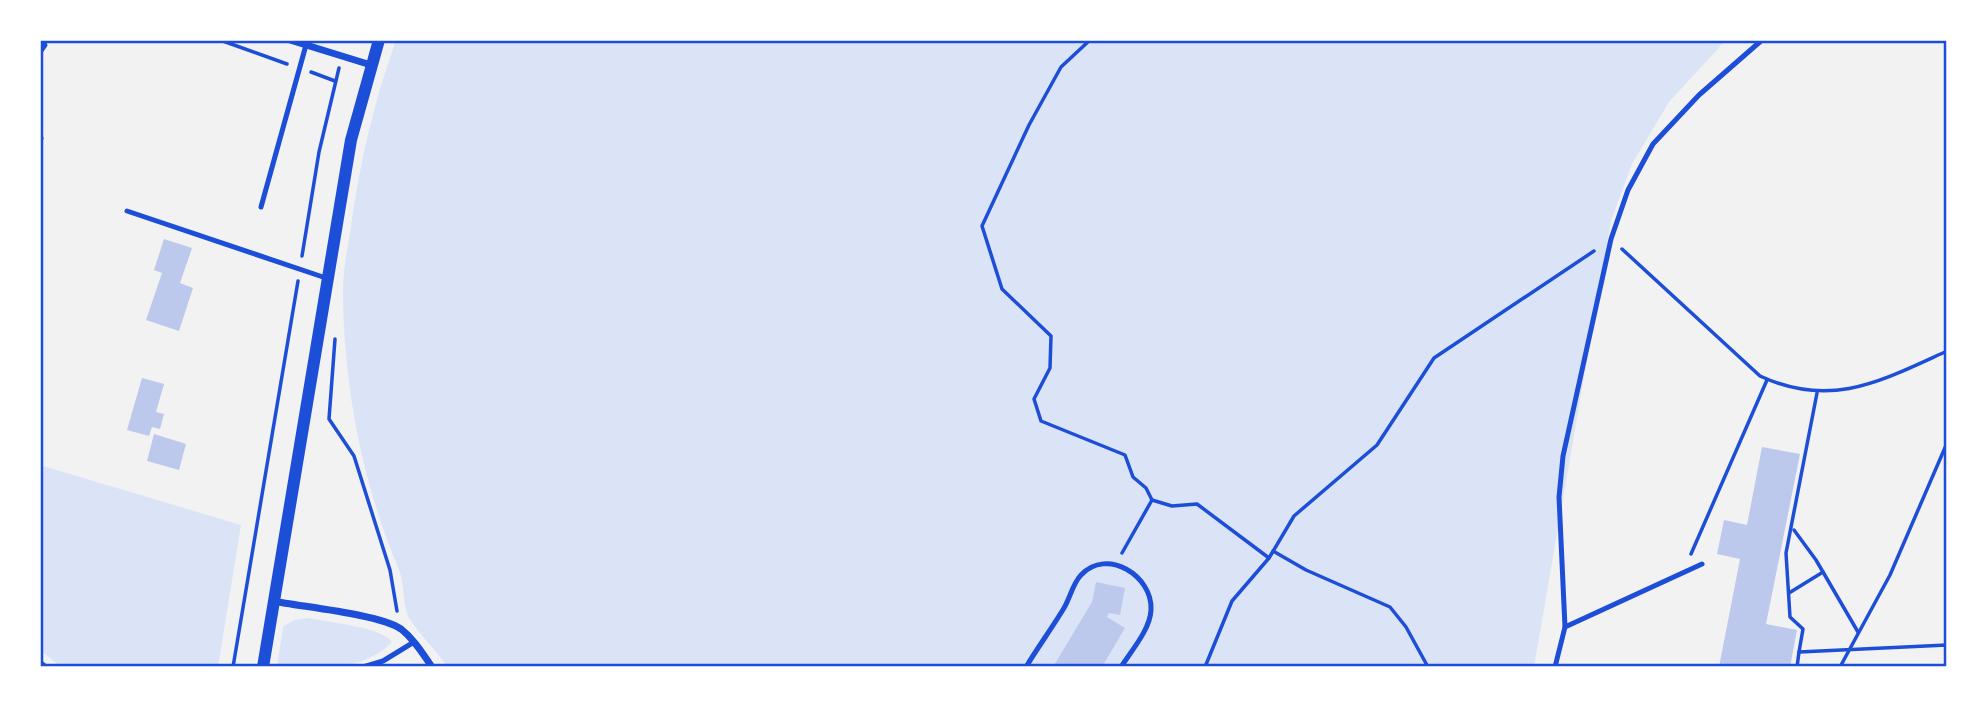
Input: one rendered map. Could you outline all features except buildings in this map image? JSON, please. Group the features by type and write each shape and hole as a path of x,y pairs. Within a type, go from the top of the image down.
{"street":[{"path":"290,40 371,65"},
{"path":"263,667 351,140 379,40"},
{"path":"272,601 376,620 399,628 414,642 432,667"}],"lane":[{"path":"40,52 45,45 41,40"},
{"path":"1555,667 1565,627 1559,497 1563,457 1611,239 1628,190 1653,144 1699,95 1762,40"},
{"path":"261,207 306,45"},
{"path":"127,211 329,279"},
{"path":"1026,667 1065,607 1080,575 1097,564 1115,564 1140,578 1151,594 1151,614 1121,667"},
{"path":"1565,627 1702,564"},
{"path":"363,667 383,661 414,642"}],"path":[{"path":"220,40 335,81"},
{"path":"1090,40 1061,67 1029,125 982,226 1002,289 1051,336 1050,368 1034,399 1041,421 1125,455 1133,477 1146,488 1152,500 1172,506 1197,504 1269,558"},
{"path":"1205,667 1232,601 1269,558 1294,516 1377,445 1434,358 1611,239 1760,376 1784,387 1817,393 1862,385 1947,351"},
{"path":"317,335 337,340 330,419 354,456 369,498 395,590 399,628"},
{"path":"1682,574 1768,380"},
{"path":"1797,667 1803,629 1790,617 1786,553 1793,529 1817,393"},
{"path":"1840,667 1890,575 1947,443"},
{"path":"1115,564 1138,529 1152,500"},
{"path":"233,667 257,509"},
{"path":"1793,529 1823,572 1858,632"},
{"path":"1273,551 1306,570 1390,607 1406,626 1428,667"},
{"path":"1789,593 1823,572"},
{"path":"1799,652 1947,645"},
{"path":"40,661 47,667"}],"shaded area":[{"path":"396,40 1726,40 1669,102 1632,164 1611,221 1534,667 447,667 408,616 401,576 375,503 357,432 344,324 344,274 359,178 381,86"},
{"path":"40,465 241,525 218,667 61,667 40,650"},
{"path":"308,618 377,632 392,642 380,652 353,664 277,667 283,627 294,620"}]}
